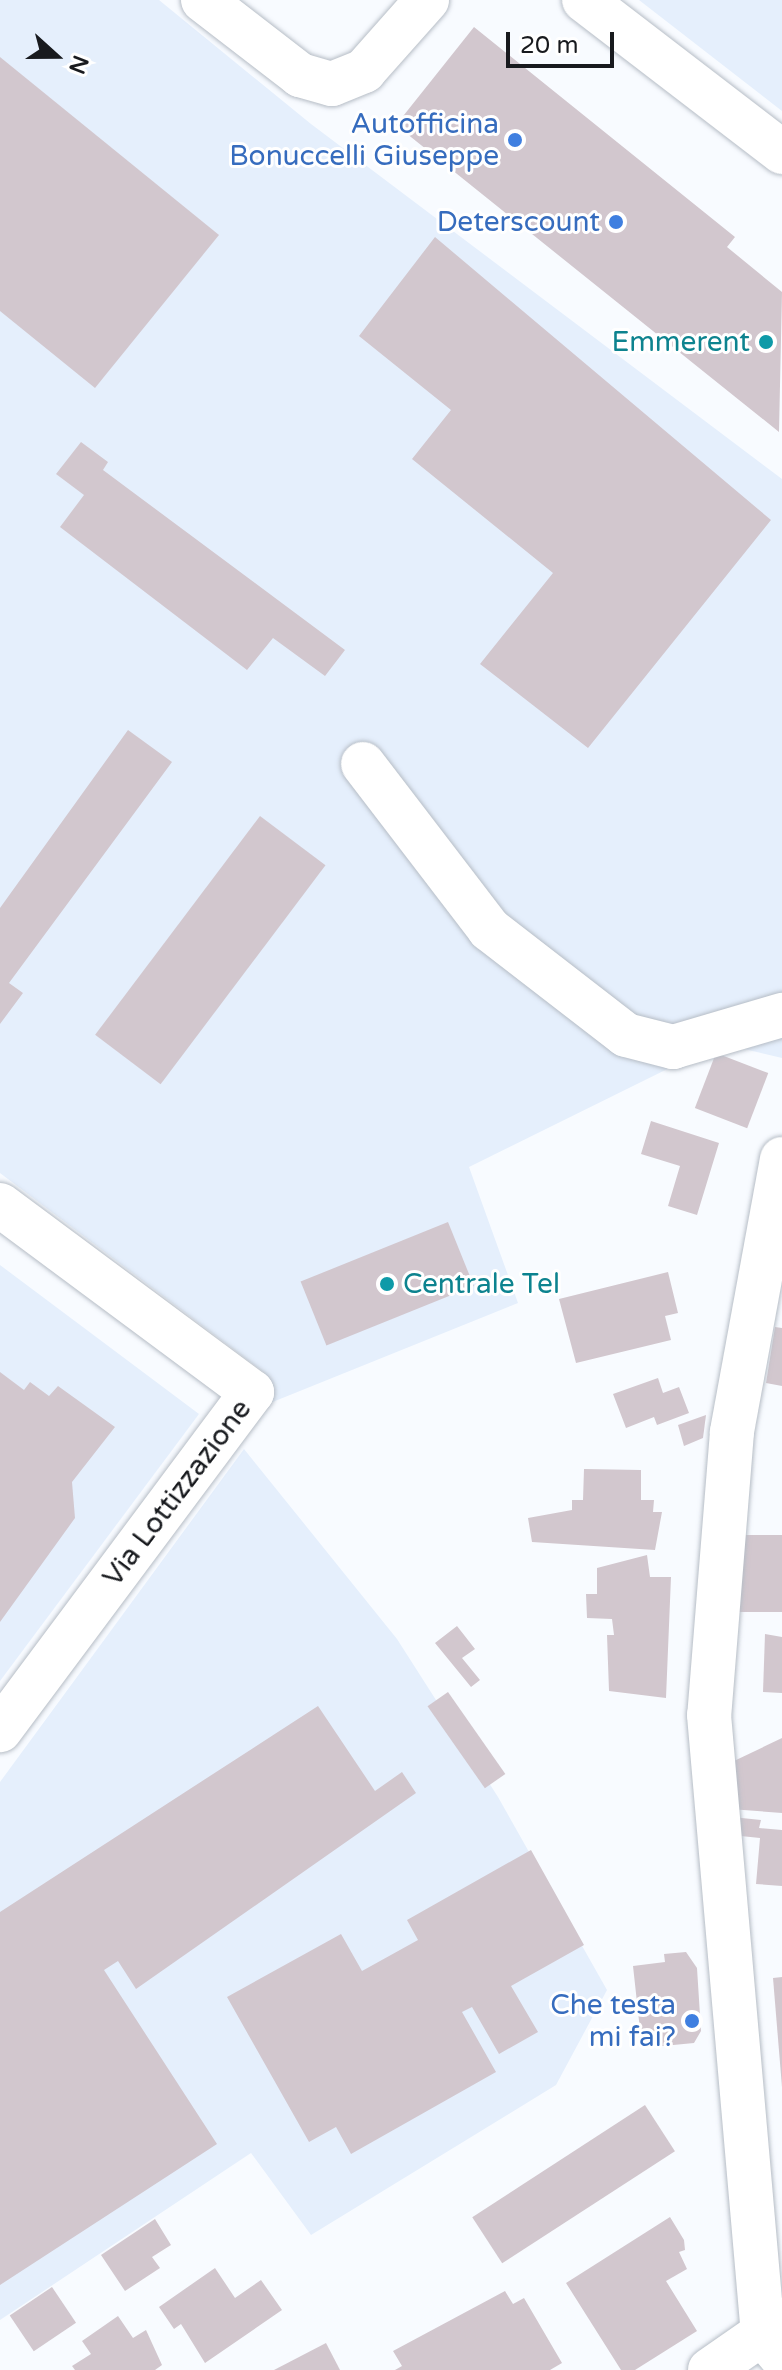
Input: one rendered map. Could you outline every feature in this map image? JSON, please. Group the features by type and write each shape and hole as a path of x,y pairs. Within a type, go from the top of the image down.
{"street":[{"path":"203,0 300,75 332,84 364,71 427,0"},
{"path":"584,0 782,152"},
{"path":"363,764 489,929 626,1035 673,1047 782,1015"},
{"path":"710,2370 776,2338 709,1715 732,1432 782,1159"},
{"name":"Via Lottizzazione","path":"0,1205 252,1392 0,1730"}],"shaded area":[{"path":"0,0 159,0 311,124 782,479 782,1058 720,1043 469,1167 518,1303 253,1410 265,1373 0,1173"},
{"path":"639,0 782,0 782,111"},
{"path":"0,1265 199,1414 0,1681"},
{"path":"244,1449 397,1639 498,1797 607,1990 556,2085 311,2235 251,2153 0,2320 0,1782"}],"building":[{"path":"474,27 735,237 727,247 782,292 779,432 396,125"},
{"path":"0,57 219,235 95,388 0,311"},
{"path":"435,237 771,520 588,748 480,664 553,573 412,459 451,410 359,336"},
{"path":"81,442 108,462 103,470 345,650 325,676 273,638 247,670 60,527 84,495 56,474"},
{"path":"128,730 172,762 9,983 23,993 0,1024 0,908"},
{"path":"260,816 325,865 161,1084 95,1035"},
{"path":"716,1053 768,1073 747,1128 695,1108"},
{"path":"651,1121 719,1143 697,1215 668,1206 680,1166 641,1154"},
{"name":"Centrale Tel","path":"448,1222 474,1286 326,1346 301,1282"},
{"path":"668,1272 678,1313 665,1316 671,1340 576,1363 559,1299"},
{"path":"775,1327 782,1328 782,1386 766,1383"},
{"path":"0,1372 24,1390 30,1382 49,1396 58,1386 115,1427 72,1482 75,1518 0,1622"},
{"path":"658,1378 663,1393 679,1387 689,1413 657,1425 654,1417 626,1428 613,1394"},
{"path":"706,1415 703,1438 684,1446 678,1425"},
{"path":"584,1469 641,1470 641,1500 654,1500 653,1512 662,1512 655,1550 532,1542 528,1518 572,1510 572,1500 583,1500"},
{"path":"736,1535 782,1535 782,1612 736,1612"},
{"path":"647,1555 650,1577 671,1577 666,1698 609,1691 607,1635 614,1635 612,1619 587,1618 586,1594 597,1594 597,1568"},
{"path":"457,1626 475,1649 462,1658 480,1680 471,1687 435,1643"},
{"path":"765,1634 782,1637 782,1693 763,1692"},
{"path":"448,1692 505,1774 485,1788 428,1706"},
{"path":"318,1706 375,1791 402,1772 416,1793 136,1989 118,1961 104,1970 217,2144 0,2285 0,1912"},
{"path":"782,1738 782,1813 730,1809 734,1761"},
{"path":"732,1817 761,1820 759,1828 782,1830 782,1886 756,1884 760,1838 731,1835"},
{"path":"531,1850 584,1945 511,1986 538,2032 499,2054 472,2007 462,2012 496,2072 351,2154 336,2127 309,2142 227,1997 341,1934 362,1971 418,1940 407,1920"},
{"path":"686,1952 697,1968 701,2031 694,2043 642,2048 633,1966 665,1962 664,1954"},
{"path":"782,1977 782,2087 773,1978"},
{"path":"645,2105 675,2151 502,2263 472,2217"},
{"path":"670,2217 684,2240 685,2250 679,2252 687,2269 666,2281 697,2331 635,2370 621,2370 566,2283"},
{"path":"155,2219 171,2245 152,2257 160,2268 125,2291 101,2255"},
{"path":"215,2268 235,2298 261,2280 282,2310 205,2363 181,2324 174,2329 159,2307"},
{"path":"52,2287 76,2323 34,2351 10,2316"},
{"path":"505,2291 513,2304 524,2298 562,2363 550,2370 395,2370 402,2366 393,2351"},
{"path":"118,2316 133,2338 146,2330 162,2365 155,2370 75,2370 72,2366 91,2354 82,2341"},
{"path":"326,2343 340,2370 274,2370"}],"place":[{"name":"Autofficina Bonuccelli Giuseppe","path":"515,140"},
{"name":"Deterscount","path":"616,222"},
{"name":"Emmerent","path":"766,342"},
{"name":"Centrale Tel","path":"387,1284"},
{"name":"Che testa mi fai?","path":"692,2021"}]}
